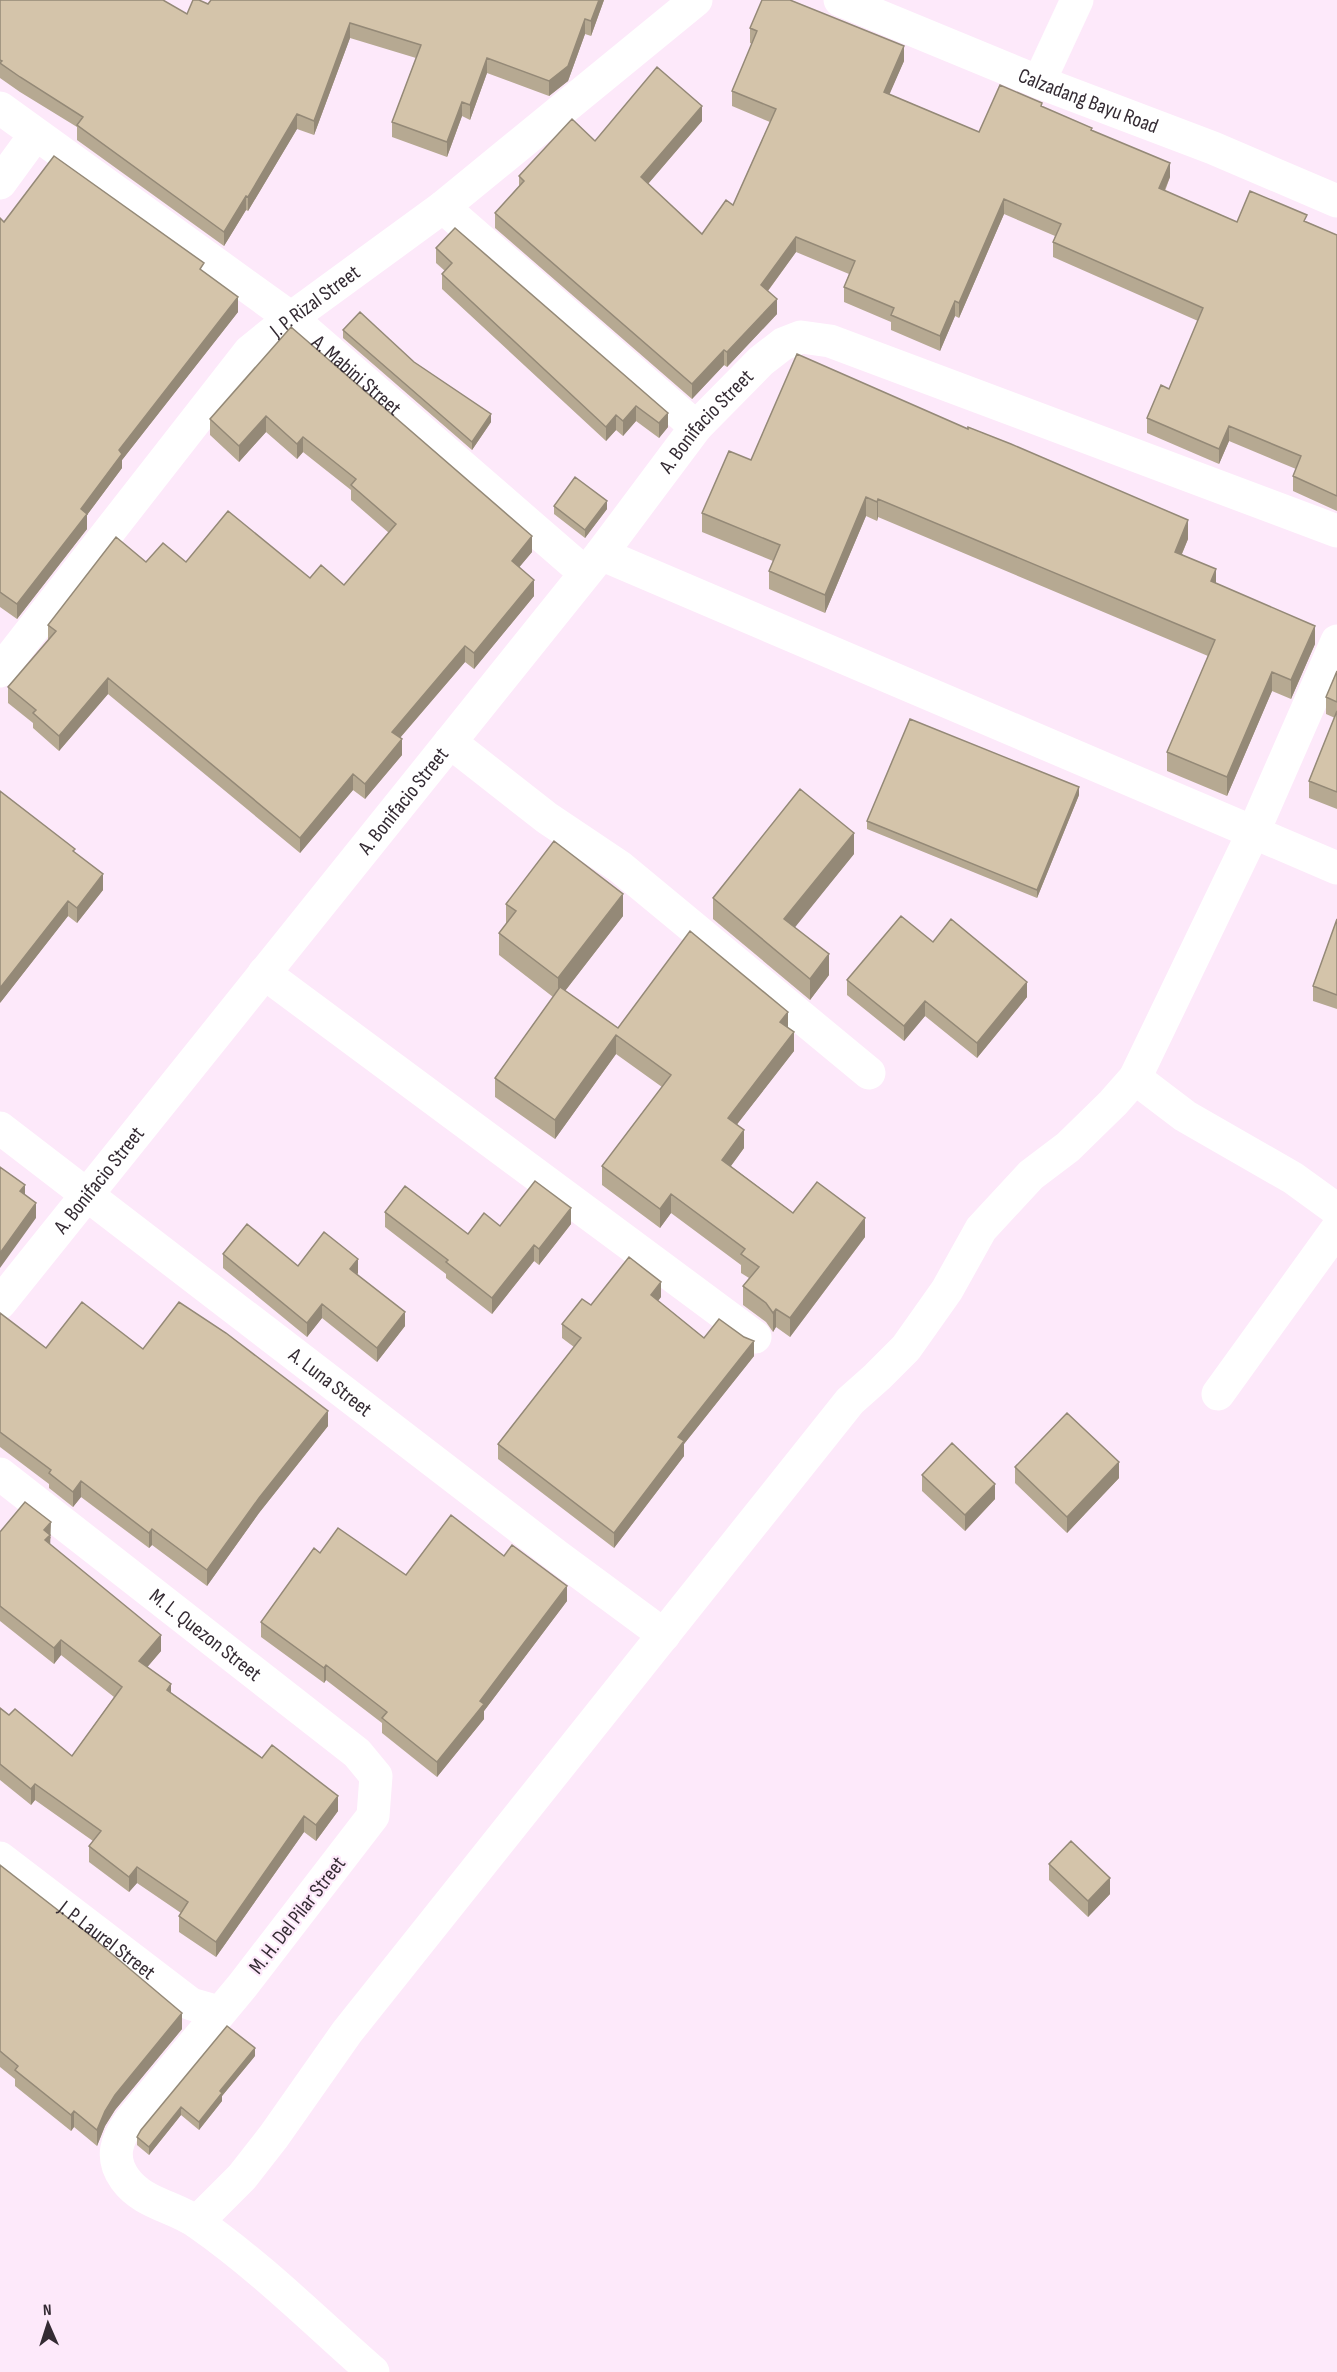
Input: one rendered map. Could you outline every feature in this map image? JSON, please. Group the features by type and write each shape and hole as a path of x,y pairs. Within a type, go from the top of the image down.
{"street":[{"name":"J. P. Rizal Street","path":"0,671 250,351 291,318 444,207 696,0"},
{"name":"Calzadang Bayu Road","path":"840,0 1039,82 1213,148 1337,201"},
{"path":"1039,82 1077,0"},
{"name":"A. Mabini Street","path":"0,108 291,318 593,563 1337,868"},
{"path":"0,183 35,135"},
{"path":"444,207 696,427"},
{"name":"A. Bonifacio Street","path":"0,1303 593,563 696,427 761,362 783,344 801,337 830,341 1337,531"},
{"path":"197,2222 242,2176 268,2145 347,2032 850,1401 906,1348 947,1290 981,1229 1031,1175 1068,1147 1135,1078 1253,833 1337,641"},
{"path":"450,742 547,818 620,867 869,1073"},
{"path":"264,973 754,1337"},
{"path":"1135,1078 1185,1116 1293,1178 1337,1210"},
{"name":"A. Luna Street","path":"0,1128 557,1556 664,1635"},
{"path":"1218,1394 1337,1229"},
{"name":"M. L. Quezon Street","path":"0,1474 357,1753 376,1776 373,1816"},
{"name":"M. H. Del Pilar Street","path":"373,1816 243,1985 130,2121 121,2134 115,2150 116,2161 124,2177 138,2194 197,2222 264,2276 373,2372"},
{"name":"J. P. Laurel Street","path":"0,1858 190,2004 219,2013"}],"building":[{"path":"0,0 163,0 187,14 193,0 208,4 211,0 599,0 591,21 585,19 568,66 549,81 487,58 470,105 462,102 447,142 392,122 421,45 350,23 314,121 297,114 248,197 246,196 224,232 77,125 83,117 0,63 2,61 0,60"},
{"path":"762,0 790,0 904,46 884,92 979,132 1000,85 1042,103 1041,106 1092,128 1091,130 1170,163 1159,188 1237,222 1250,191 1307,215 1304,221 1337,235 1337,496 1293,476 1301,456 1229,426 1219,449 1147,418 1161,385 1169,389 1203,308 1053,242 1061,224 1004,199 959,303 955,301 940,336 891,315 894,308 844,287 855,261 796,237 761,285 777,299 727,352 724,350 692,384 495,213 524,181 519,176 572,119 595,141 657,67 702,106 641,177 702,234 726,200 733,205 776,109 732,91 757,31 750,28"},
{"path":"54,156 204,263 200,269 238,297 119,450 122,454 81,509 87,514 17,604 0,592 0,218 4,222"},
{"path":"455,228 668,413 659,423 636,406 623,421 616,415 606,427 442,274 452,263 436,248"},
{"path":"360,312 414,362 491,414 472,442 343,330"},
{"path":"291,327 532,536 512,561 534,580 474,653 465,646 392,732 402,739 365,784 353,774 300,838 108,678 59,736 33,713 36,710 8,687 56,631 48,625 116,537 146,562 163,543 186,562 228,511 310,578 321,565 344,585 396,524 351,485 356,479 303,437 297,444 266,416 239,446 210,419"},
{"path":"797,354 968,429 968,427 1011,444 1188,520 1175,552 1216,569 1211,581 1315,626 1291,680 1272,672 1227,777 1167,752 1215,640 878,499 877,502 866,497 825,595 769,571 780,545 702,513 729,451 751,460"},
{"path":"575,477 607,501 585,530 554,506"},
{"path":"1337,671 1337,702 1326,697"},
{"path":"1337,711 1337,792 1309,781"},
{"path":"910,719 1079,787 1037,890 867,821"},
{"path":"800,789 854,833 784,919 829,954 810,979 713,898"},
{"path":"0,791 75,849 73,851 103,874 77,908 68,901 0,988"},
{"path":"554,841 623,894 558,978 499,933 516,911 506,904"},
{"path":"901,916 933,942 951,919 1027,982 977,1043 925,1001 904,1026 847,980"},
{"path":"1337,919 1337,995 1313,986"},
{"path":"690,931 788,1012 780,1022 794,1032 728,1118 744,1130 722,1160 793,1213 817,1182 865,1218 790,1318 776,1309 773,1313 766,1303 743,1286 759,1267 741,1254 745,1249 671,1194 660,1209 602,1166 671,1075 616,1035 555,1120 495,1078 560,987 618,1028"},
{"path":"0,1167 25,1185 20,1191 36,1203 0,1253"},
{"path":"535,1181 571,1208 539,1249 534,1245 492,1298 446,1262 448,1260 385,1212 405,1186 468,1234 484,1213 500,1226"},
{"path":"247,1224 298,1266 324,1232 358,1259 350,1269 405,1312 377,1348 322,1304 307,1323 223,1254"},
{"path":"629,1257 661,1282 651,1295 704,1338 719,1319 744,1337 754,1341 678,1437 684,1441 614,1533 498,1444 581,1338 562,1324 582,1299 591,1305"},
{"path":"82,1302 143,1349 179,1302 226,1333 328,1411 259,1498 207,1570 152,1529 149,1533 81,1481 73,1492 49,1473 51,1470 0,1432 0,1313 46,1348"},
{"path":"1067,1413 1119,1462 1067,1517 1015,1467"},
{"path":"952,1443 995,1484 965,1515 922,1475"},
{"path":"25,1502 51,1522 44,1530 50,1535 45,1540 161,1635 139,1661 171,1684 167,1690 262,1758 272,1745 338,1796 316,1825 304,1816 216,1942 179,1916 188,1902 137,1867 129,1877 89,1846 101,1831 35,1784 31,1789 0,1764 0,1708 9,1715 15,1709 72,1756 122,1687 61,1640 54,1648 0,1606 0,1532"},
{"path":"451,1515 504,1556 512,1545 567,1586 480,1701 484,1704 437,1762 382,1718 387,1712 326,1665 324,1668 261,1622 314,1548 320,1553 338,1528 406,1575"},
{"path":"1071,1841 1110,1878 1088,1901 1049,1864"},
{"path":"0,1865 86,1932 182,2013 115,2095 97,2130 74,2111 71,2115 15,2070 18,2066 0,2051"},
{"path":"227,2026 255,2048 220,2091 222,2093 199,2122 181,2107 149,2147 137,2137 141,2130"}]}
